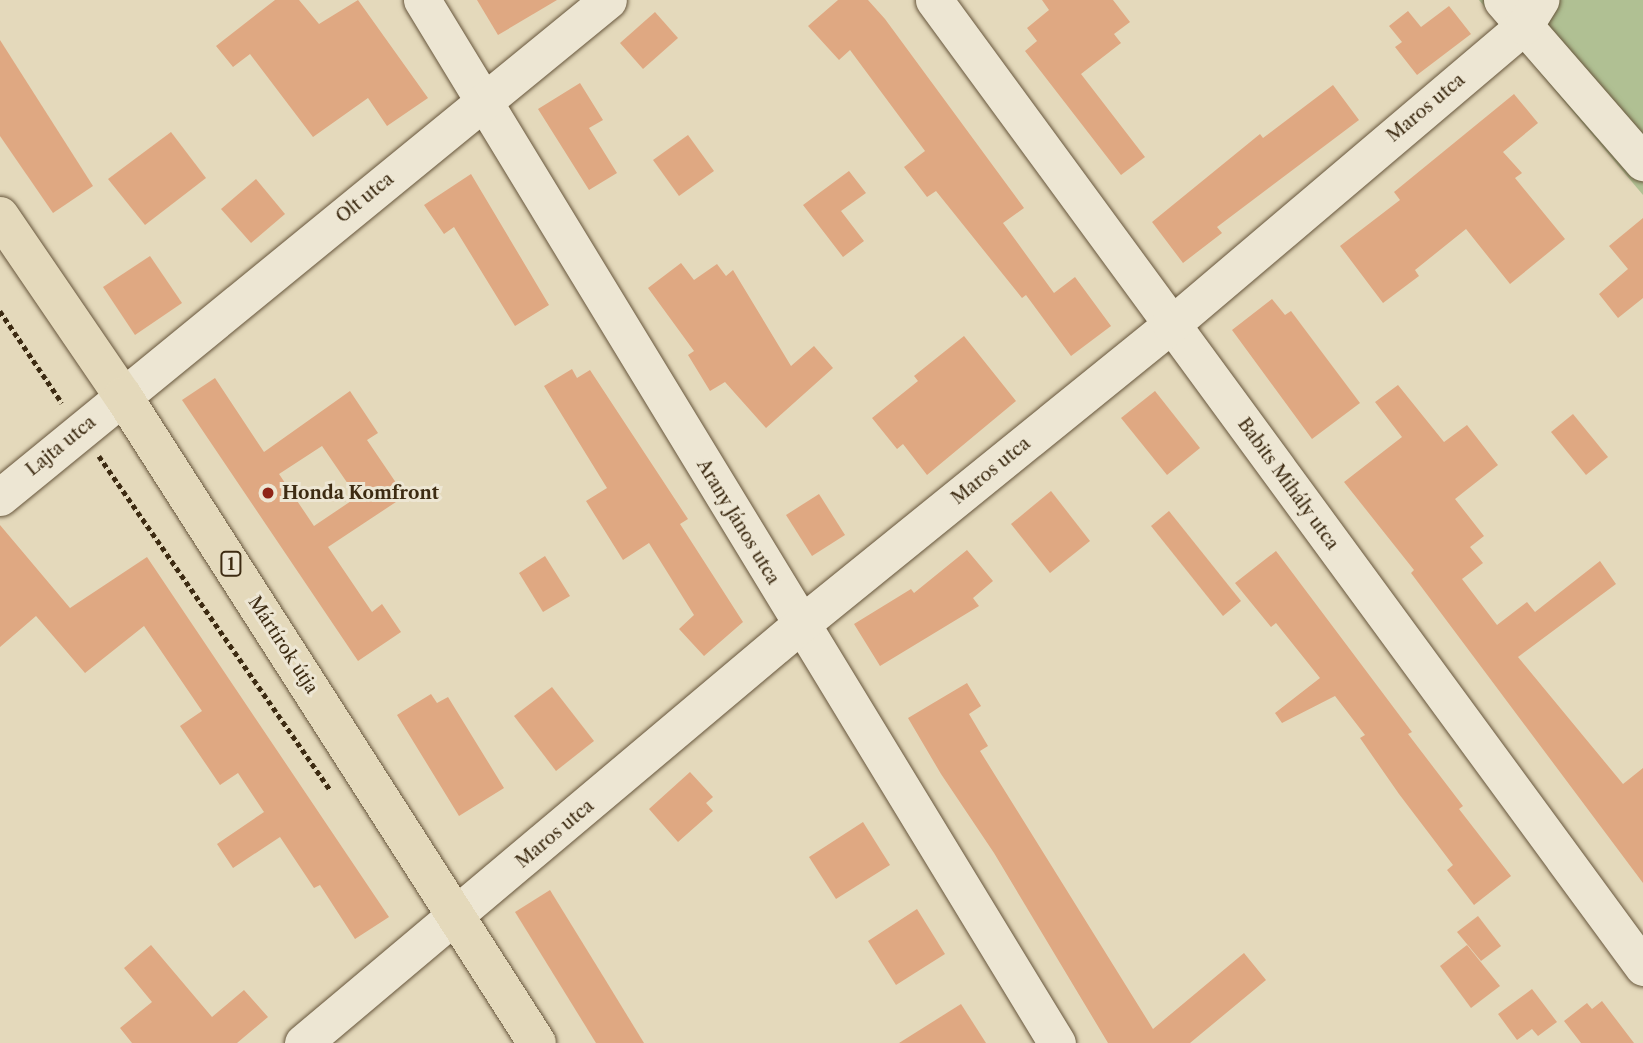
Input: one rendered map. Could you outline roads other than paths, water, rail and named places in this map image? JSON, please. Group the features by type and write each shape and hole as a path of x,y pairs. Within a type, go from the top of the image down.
{"main road":[{"name":"Mártírok útja","path":"0,216 123,396 537,1043"}],"street":[{"name":"Arany János utca","path":"422,0 800,625 1057,1043"},
{"name":"Olt utca","path":"123,396 608,0"},
{"name":"Babits Mihály utca","path":"934,0 1643,967"},
{"name":"Maros utca","path":"303,1043 458,916 800,625 1171,325 1522,9"},
{"path":"1522,9 1643,162"},
{"name":"Lajta utca","path":"0,497 123,396"}],"place":[{"name":"Honda Komfront","path":"268,493"}]}
